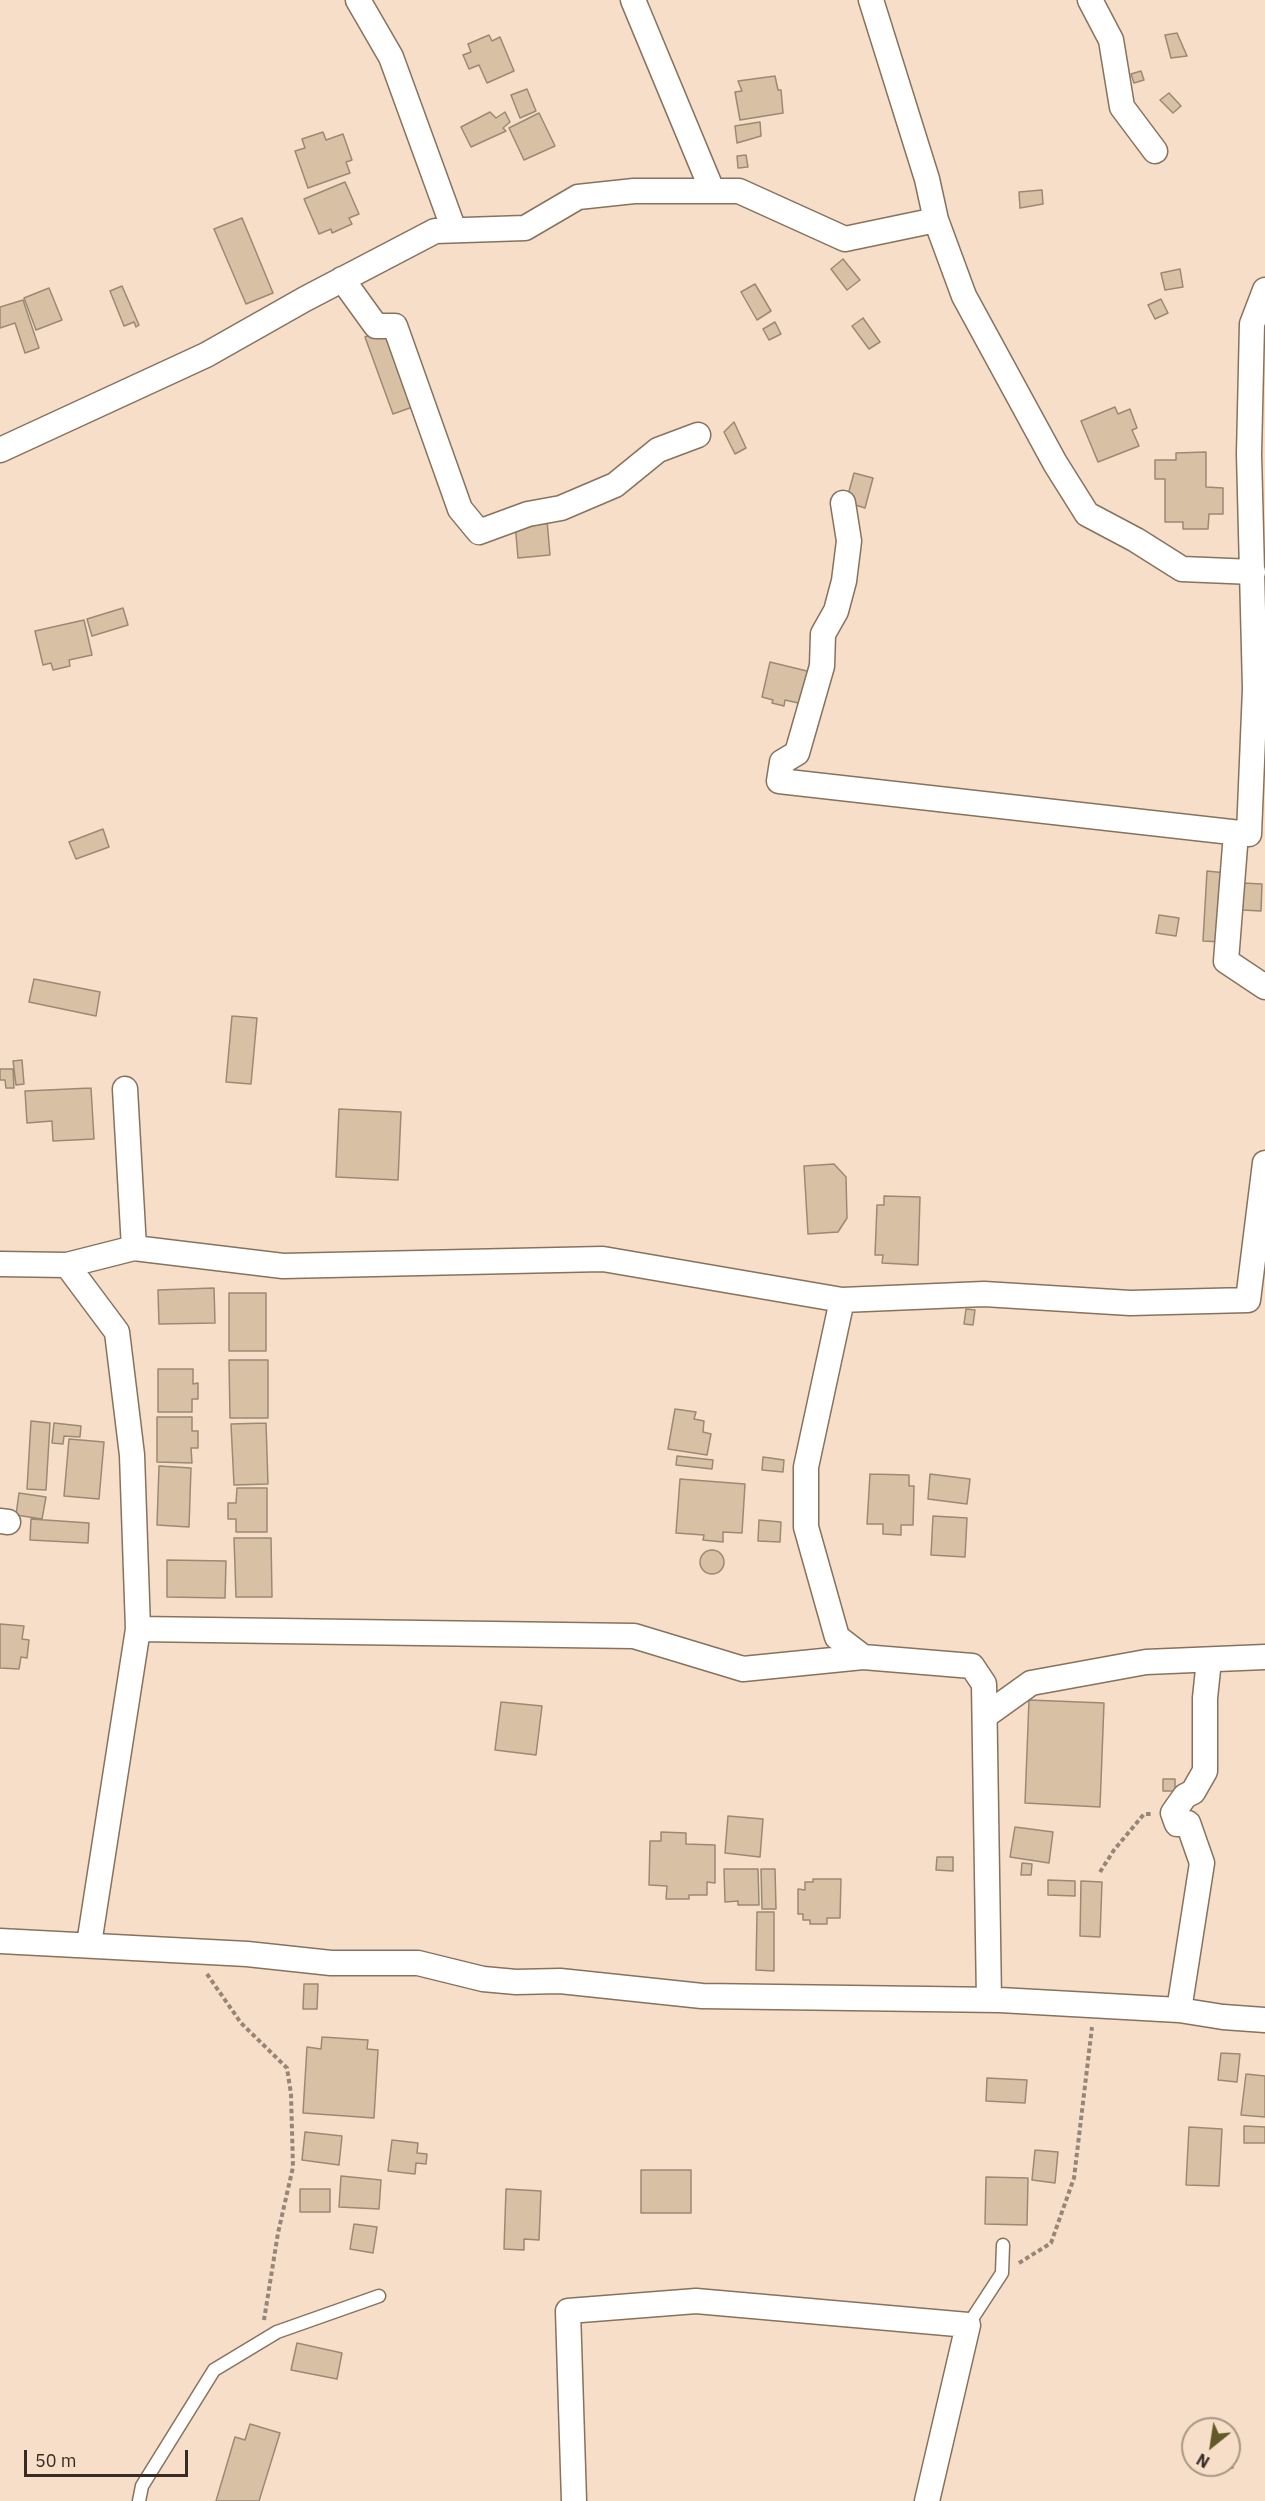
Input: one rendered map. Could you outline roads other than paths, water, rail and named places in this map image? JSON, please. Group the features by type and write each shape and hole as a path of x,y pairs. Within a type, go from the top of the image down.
{"street":[{"path":"358,0 391,57 454,230"},
{"path":"633,0 712,190"},
{"path":"871,0 927,180 936,220 964,296 1055,463 1087,514 1182,569 1253,572"},
{"path":"1090,0 1111,40 1122,107 1155,151"},
{"path":"0,450 206,355 342,279 435,231 525,228 578,197 634,191 739,190 846,239 936,220"},
{"path":"342,279 376,326 395,327 460,509 479,532 528,514 561,508 615,485 658,450 698,435"},
{"path":"1265,290 1252,324 1249,454 1255,689 1250,834 1226,961 1265,987"},
{"path":"843,503 849,541 844,581 836,611 823,634 822,666 797,753 782,762 779,781 1250,834"},
{"path":"124,1089 134,1248"},
{"path":"0,1264 67,1265 134,1248 283,1266 603,1260 842,1300 984,1294 1131,1303 1248,1300 1265,1163"},
{"path":"67,1265 117,1332 132,1455 138,1629 89,1944"},
{"path":"842,1300 806,1467 806,1527 837,1637 862,1657"},
{"path":"138,1629 634,1636 743,1669 862,1657 972,1666 984,1684 989,2000"},
{"path":"985,1716 1031,1683 1146,1662 1265,1658"},
{"path":"1179,2010 1202,1863 1188,1823 1177,1824 1173,1813 1185,1796 1193,1792 1205,1771 1205,1698 1209,1660"},
{"path":"0,1941 190,1950 330,1963 418,1963 483,1979 516,1982 560,1981 702,1995 989,2000 1179,2010 1223,2017 1265,2020"},
{"path":"574,2501 568,2311 696,2301 968,2325 927,2501"}],"lane":[{"path":"968,2325 1002,2273 1003,2245"},
{"path":"139,2501 142,2486 214,2370 277,2332 379,2296"}]}
